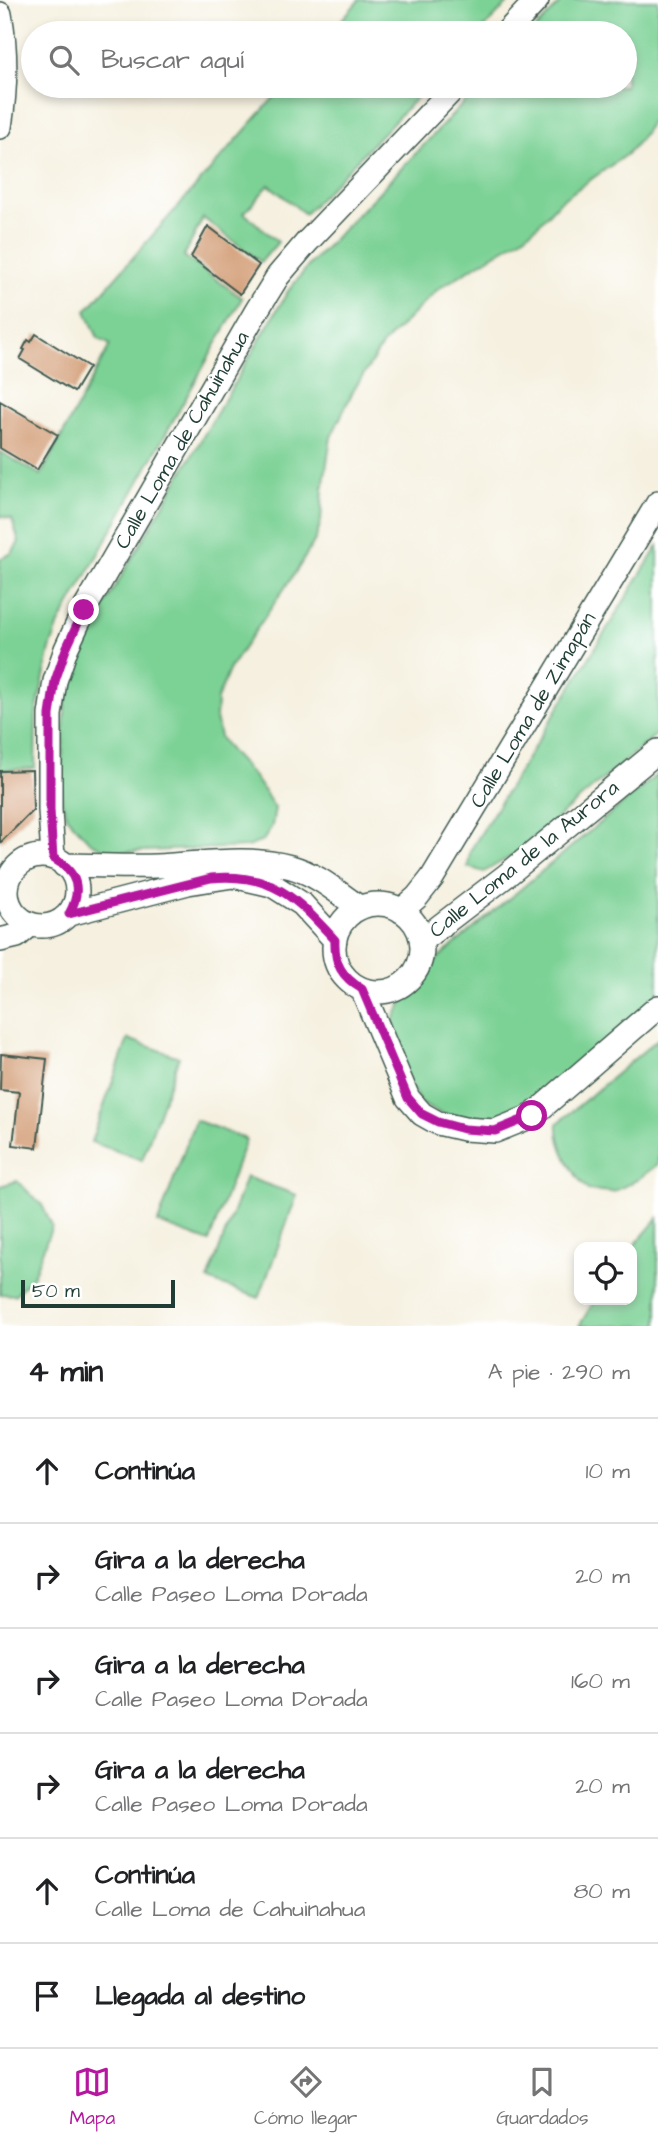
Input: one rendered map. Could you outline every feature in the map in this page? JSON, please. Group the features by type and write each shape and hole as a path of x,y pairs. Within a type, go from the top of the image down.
{"street":[{"path":"517,21 537,0"},
{"path":"0,14 5,43 5,82 0,127"},
{"name":"Calle Loma de Cahuinahua","path":"59,861 50,810 50,715 55,681 84,610 278,276 445,98"},
{"name":"Calle Loma de Zimapán","path":"401,911 432,878 658,503"},
{"name":"Calle Loma de la Aurora","path":"422,940 507,875 658,751"},
{"path":"335,940 302,904 272,885 233,876 200,881 69,914 57,923 30,925 15,914 8,900 6,872 38,857 59,861 155,866 205,862 269,862 314,876 360,908"},
{"path":"59,861 73,875 77,888 76,902 69,914"},
{"path":"374,904 388,905 401,911 415,923 422,940 422,956 417,970 406,982 393,990 377,993 362,989 349,981 339,969 334,955 339,927 348,916 360,908 374,904"},
{"path":"0,940 17,936 30,925"},
{"path":"362,989 408,1098 422,1114 438,1122 464,1129 495,1131 532,1116 658,1007"}],"green space":[{"path":"359,0 511,0 491,21 341,21"},
{"path":"563,0 658,0 658,112 627,154 559,202 523,237 438,289 384,343 353,391 331,437 321,521 316,538 230,668 217,699 216,718 220,737 254,777 275,808 272,826 263,841 247,847 119,852 103,849 89,841 67,817 62,801 69,673 79,649 288,291 310,264 469,98 637,98 637,21 543,21"},
{"path":"273,98 416,98 305,214 269,185 244,213 278,242 261,262 203,218 184,256 242,298 59,624 50,649 36,714 35,768 0,770 0,559 12,553 19,542 12,519 0,516 0,452 41,475 110,345 98,338 86,311"},
{"path":"658,546 658,733 513,855 484,872 468,867 470,851"},
{"path":"658,774 658,1000 559,1087 518,1113 498,1119 475,1120 450,1116 428,1108 415,1094 394,1044 393,1023 405,1000 430,965"},
{"path":"128,1039 179,1057 142,1160 91,1142"},
{"path":"658,1039 658,1164 637,1180 613,1192 588,1190 567,1159 560,1141 558,1123"},
{"path":"195,1120 246,1139 209,1242 158,1223"},
{"path":"246,1177 297,1195 259,1298 208,1280"},
{"path":"17,1181 42,1205 52,1226 33,1276 15,1295 0,1294 0,1186"},
{"path":"658,1218 658,1326 579,1326 592,1305 637,1305 637,1242"}],"building":[{"path":"208,226 259,265 240,294 191,257"},
{"path":"36,334 89,367 74,392 20,359 28,340 31,342"},
{"path":"0,401 58,435 37,470 0,448"},
{"path":"32,770 33,810 0,843 0,771"},
{"path":"1,1054 47,1059 37,1148 13,1145 19,1092 0,1090"}],"route":[{"path":"84,610 55,681 50,715 53,858 73,875 77,888 76,902 69,914 211,878 233,876 272,885 302,904 335,940 334,955 339,969 349,981 362,989 408,1098 422,1114 438,1122 464,1129 495,1131 532,1116"}]}
